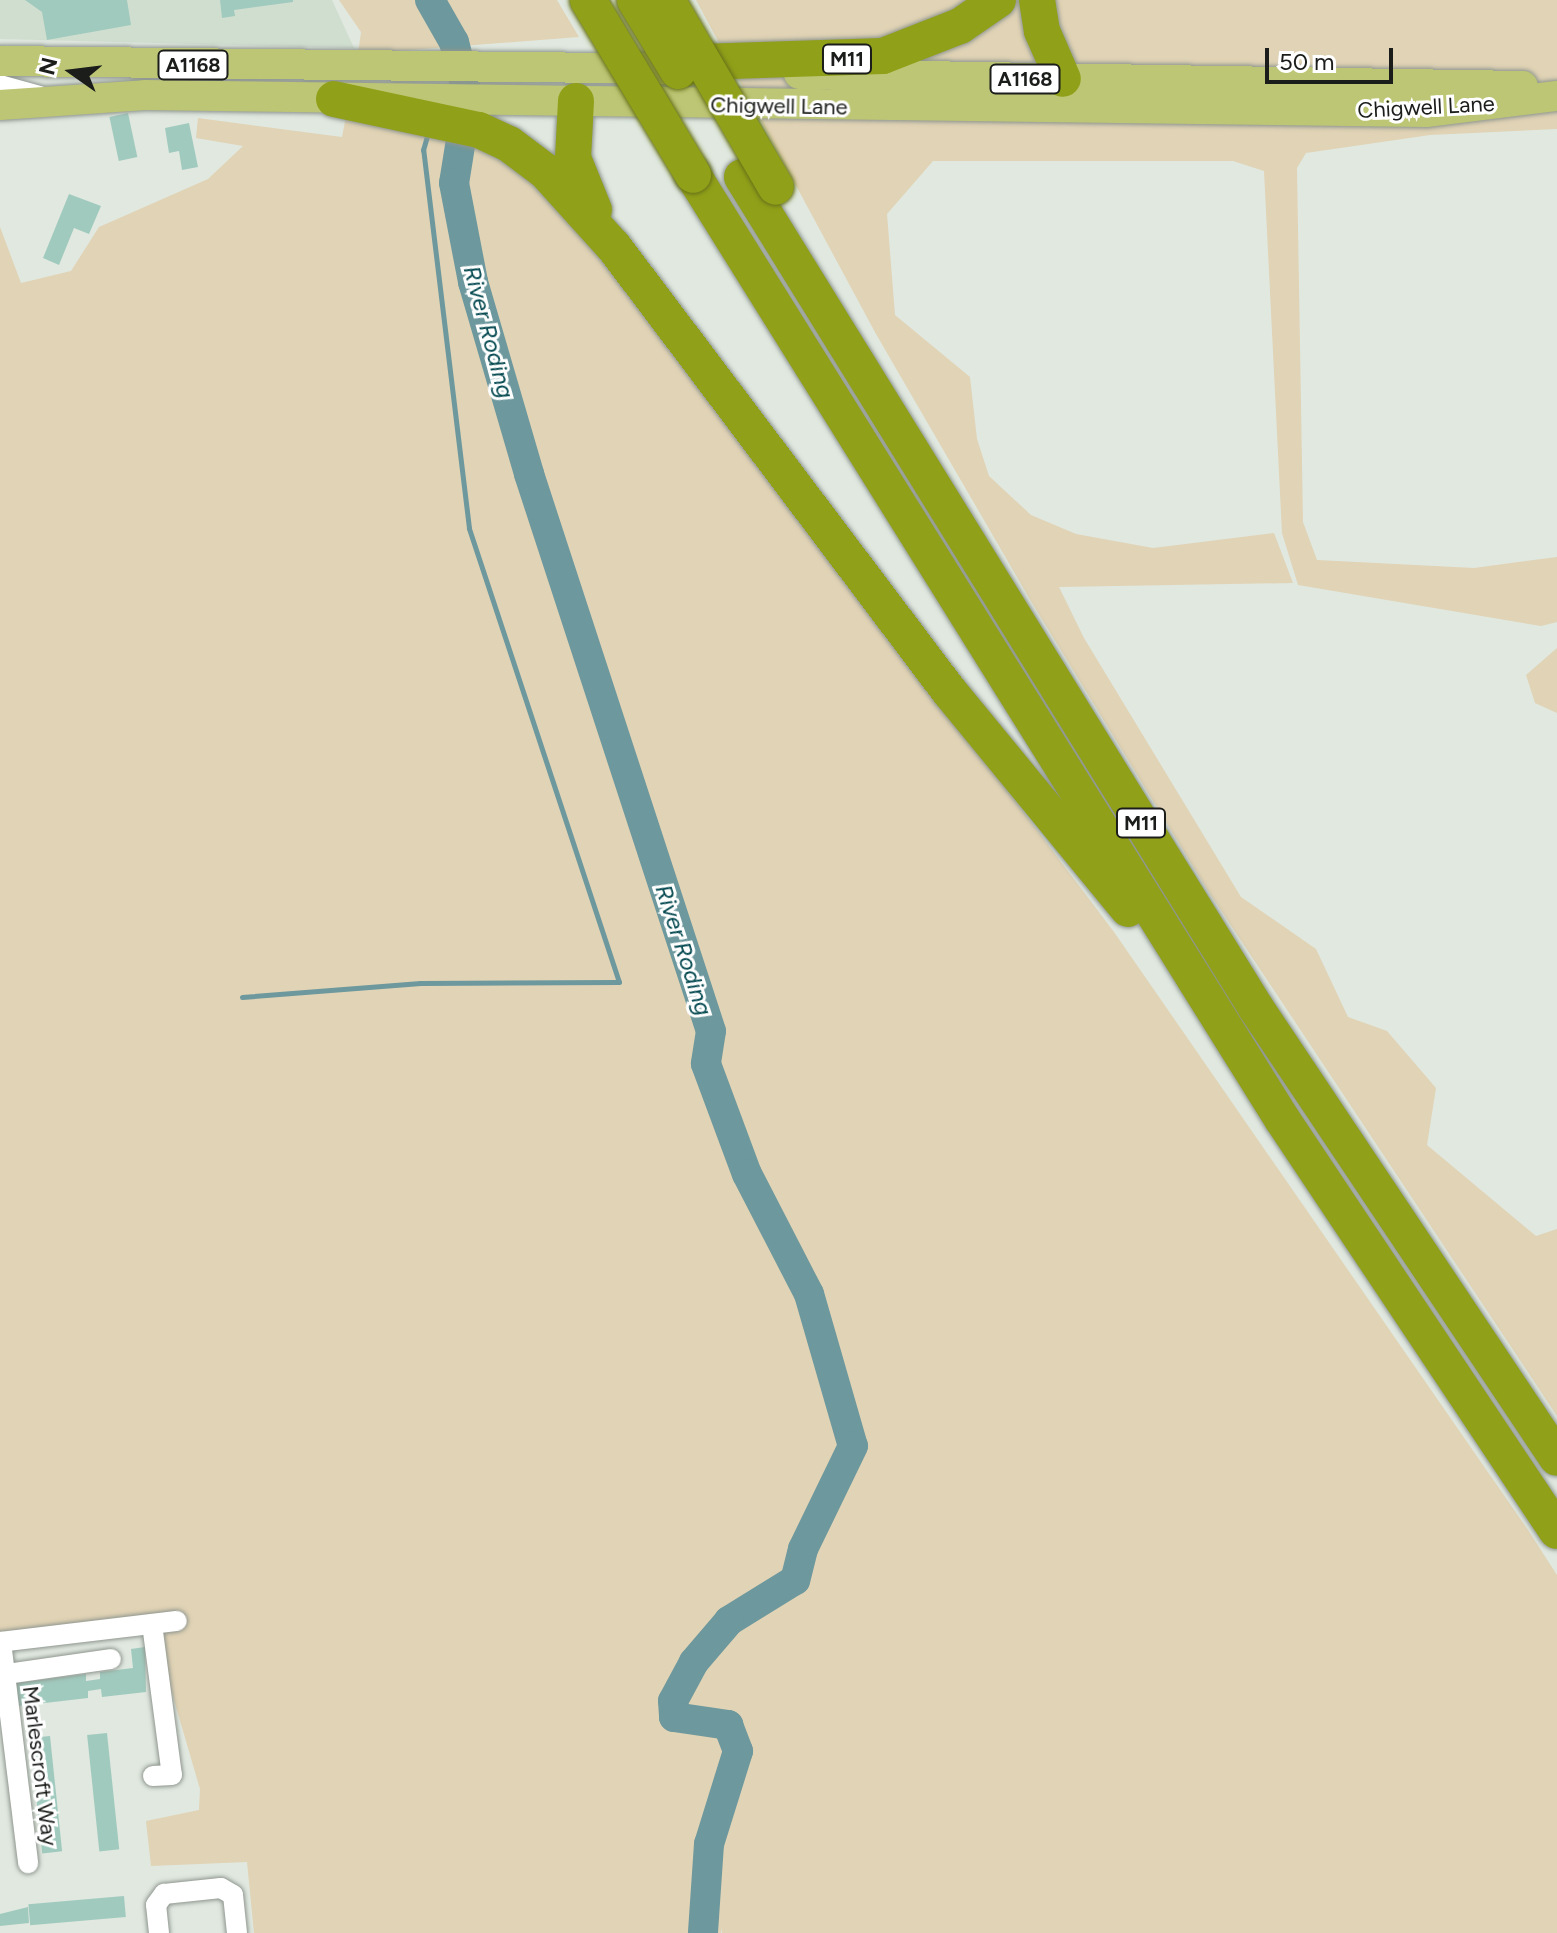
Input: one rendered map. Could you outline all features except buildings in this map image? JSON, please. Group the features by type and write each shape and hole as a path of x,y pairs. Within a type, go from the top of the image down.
{"highway":[{"name":"M11","path":"588,0 693,175 1221,1021 1557,1531"},
{"name":"M11","path":"635,0 900,435 1256,1008 1557,1458"},
{"name":"M11","path":"667,0 840,302 900,435"},
{"name":"M11","path":"684,69 700,62 883,56 960,26 998,0"},
{"path":"1037,0 1042,31 1063,79"},
{"name":"M11","path":"334,99 484,116 509,144 545,171 614,247 949,691 1221,1021"},
{"name":"M11","path":"576,101 576,172 614,247"}],"main road":[{"name":"Chigwell Lane","path":"0,61 435,70 684,69 1063,79 1430,81 1557,88"},
{"path":"576,101 594,68"},
{"path":"1063,79 1086,108"},
{"name":"Chigwell Lane","path":"484,116 576,101 1426,112 1557,96"},
{"name":"A1168","path":"0,105 52,99 334,99"}],"street":[{"path":"0,85 52,99"},
{"name":"Marlescroft Way","path":"28,1863 0,1642 177,1621"},
{"path":"152,1624 170,1775"},
{"name":"Marlescroft Way","path":"2,1675 111,1659"},
{"path":"159,1933 156,1905 164,1894 221,1888 233,1895 237,1933"}],"shaded area":[{"path":"0,0 332,0 354,48 0,39"},
{"path":"339,0 557,0 579,37 358,54 361,32"},
{"path":"696,0 1557,0 1557,129 1430,135 1306,153 1297,168 1303,522 1317,560 1474,568 1557,557 1557,622 1541,626 1298,585 1282,533 1264,171 1233,161 933,161 887,214 895,315 970,377 977,439 989,476 1031,515 1076,534 1153,548 1274,533 1293,583 1059,587 1084,638 1241,897 1316,949 1348,1017 1387,1031 1436,1088 1427,1145 1536,1236 1557,1229 1557,1416 1208,891 1032,603 876,334"},
{"path":"347,111 514,156 607,261 1114,932 1528,1530 1557,1575 1557,1933 722,1933 722,1928 721,1933 254,1933 247,1862 151,1866 146,1821 199,1810 200,1789 152,1625 0,1642 0,227 21,283 71,271 99,227 208,179 243,146 196,138 198,118 342,137"},
{"path":"1557,648 1557,713 1535,703 1526,675"}],"waterway":[{"name":"River Roding","path":"430,0 454,42 468,96 454,183 473,282 529,474 711,1031 706,1064 747,1174 809,1294 853,1446 803,1549 795,1580 729,1621 694,1662 673,1701 674,1717 728,1725 738,1751 709,1844 703,1933"},
{"path":"449,57 454,42"},
{"path":"242,997 420,983 619,982 469,528 423,150 428,132"}]}
